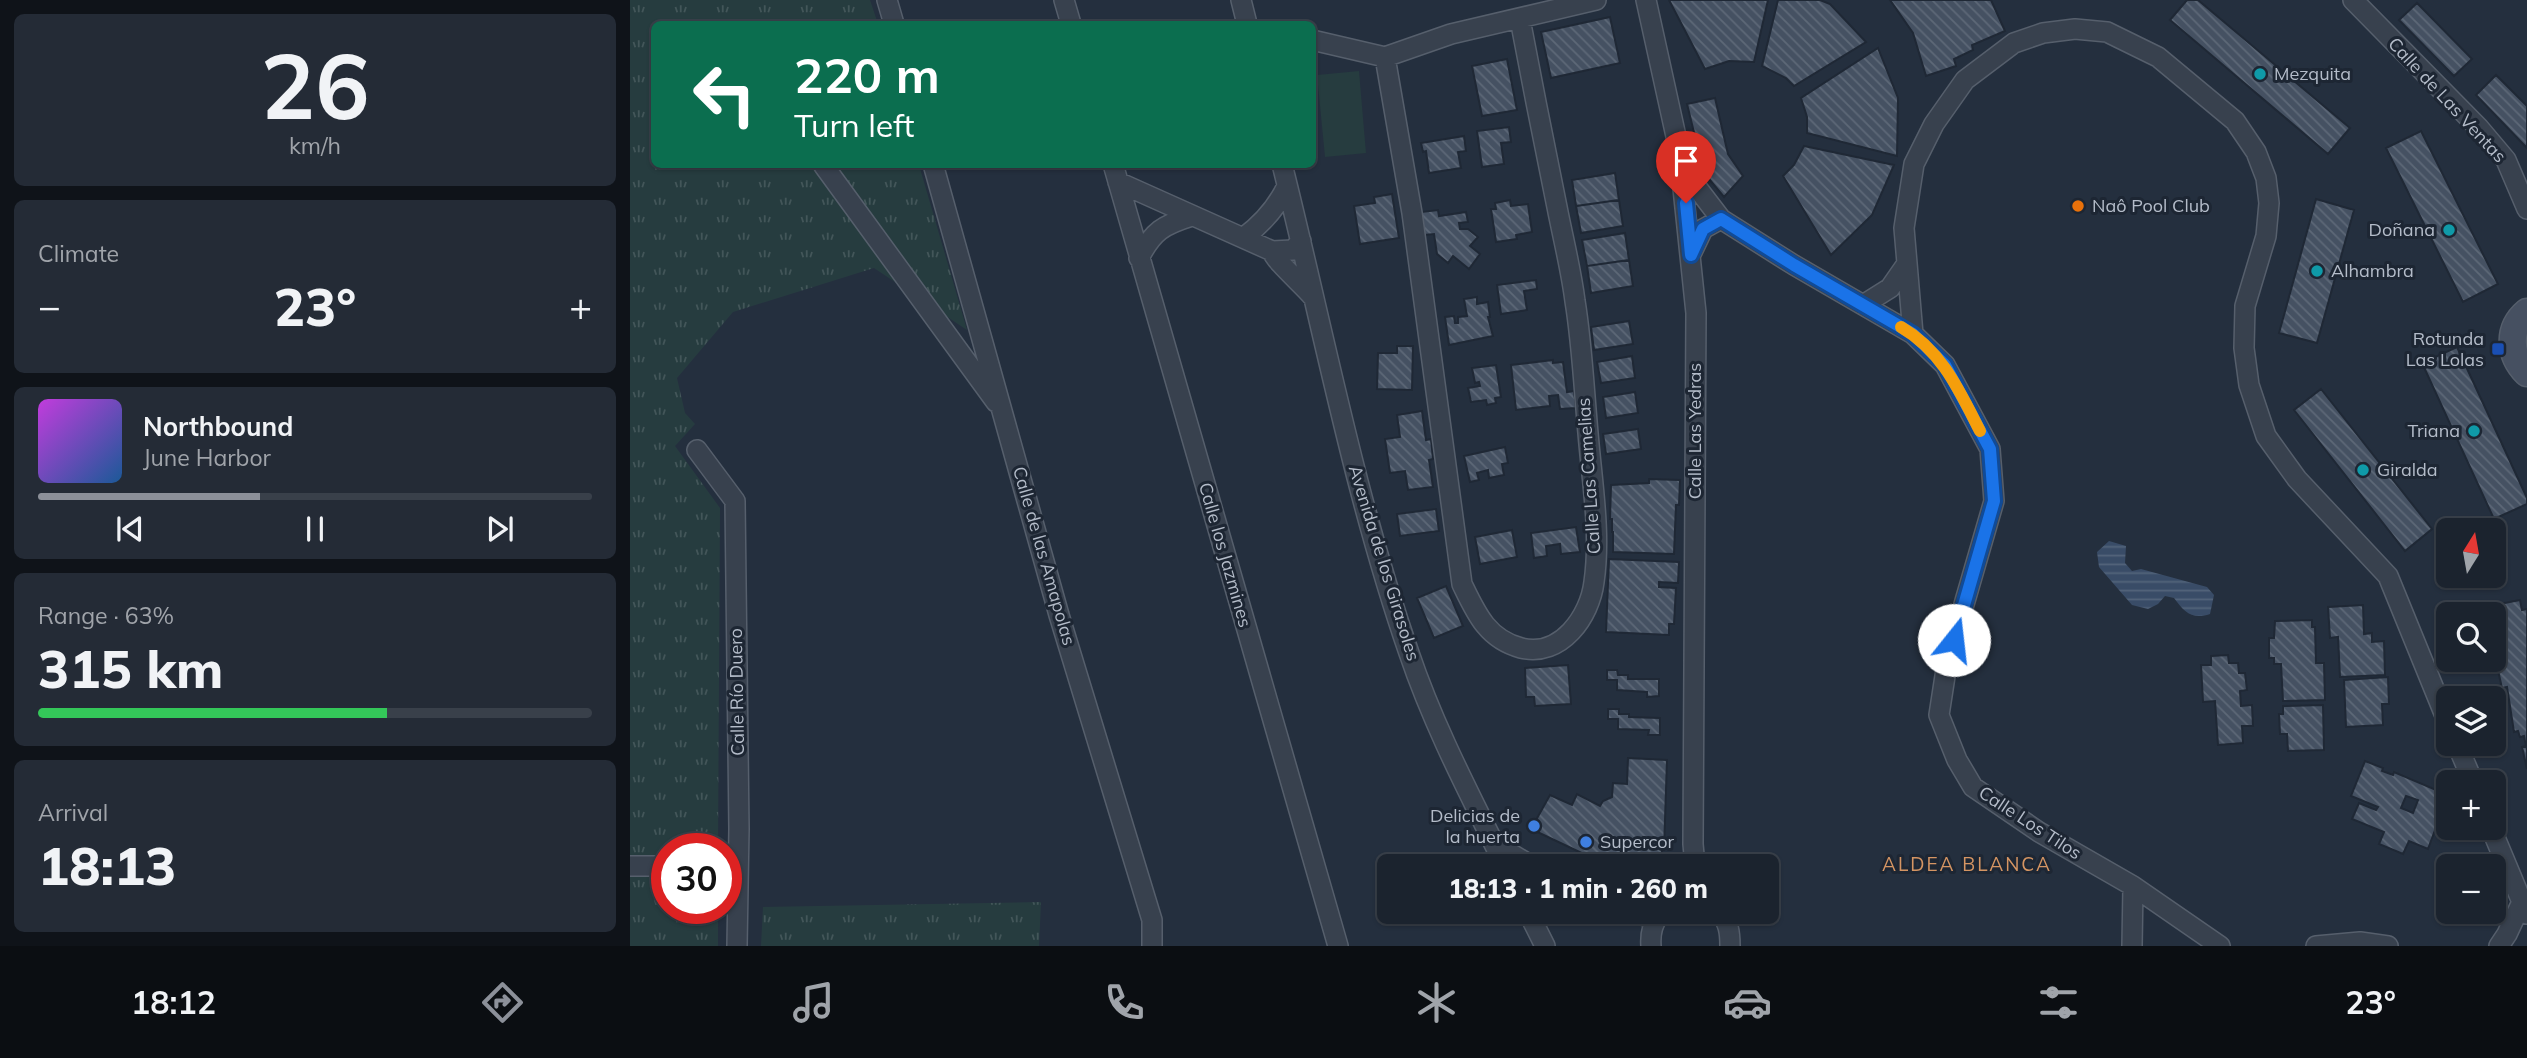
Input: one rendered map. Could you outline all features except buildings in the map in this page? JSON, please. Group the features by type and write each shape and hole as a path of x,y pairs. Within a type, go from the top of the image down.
{"street":[{"path":"887,0 893,21"},
{"path":"1064,0 1070,21"},
{"path":"1241,0 1246,21"},
{"path":"1316,41 1385,57 1451,34 1596,0"},
{"name":"Calle Las Yedras","path":"1646,0 1681,160 1696,313 1694,854"},
{"name":"Calle de Las Ventas","path":"2353,0 2479,128 2506,160 2527,209"},
{"name":"Calle Las Camelias","path":"1385,57 1412,213 1462,584 1478,616 1491,633 1524,649 1542,648 1558,643 1569,634 1587,608 1594,583 1597,533 1576,302 1520,19"},
{"path":"1913,334 1904,228 1914,164 1934,124 1965,80 2014,43 2043,33 2075,29 2106,32 2158,57 2235,121 2256,152 2266,178 2270,203 2266,236 2245,306 2244,348 2249,385 2266,436 2297,479 2388,576 2436,694"},
{"name":"Calle Los Tilos","path":"1681,160 1695,186 1721,219 1913,334 1945,365 1990,449 1994,501 1947,663 1939,715 1957,760 1973,787 2039,832 2133,887 2220,946"},
{"path":"825,168 1005,415"},
{"name":"Calle de las Amapolas","path":"934,168 1059,615 1152,920 1152,946"},
{"name":"Avenida de los Girasoles","path":"1283,168 1365,513 1409,656 1500,854"},
{"path":"1116,173 1192,216 1250,233 1272,251 1274,259 1289,270 1316,301"},
{"name":"Calle los Jazmines","path":"1116,173 1338,946"},
{"path":"1250,233 1279,201 1287,186"},
{"path":"1139,258 1150,238 1171,222 1192,216"},
{"path":"1691,255 1703,229 1721,219"},
{"path":"1250,233 1278,224 1289,225 1300,235 1293,250 1272,251"},
{"path":"1863,305 1890,288 1906,265"},
{"path":"2527,312 2516,325 2512,345 2518,364 2527,373"},
{"name":"Calle Río Duero","path":"697,450 735,501 732,833"},
{"path":"2496,840 2524,908 2499,946"},
{"path":"1495,844 1512,854"},
{"path":"630,866 651,866"},
{"path":"2132,946 2133,887"},
{"name":"Calle Río Duero","path":"736,924 737,946"},
{"path":"1534,924 1545,946"},
{"path":"1651,946 1651,932 1654,924"},
{"path":"1727,924 1730,946"},
{"path":"2316,946 2360,942 2388,946"}],"green space":[{"path":"630,0 870,0 877,21 651,21 651,168 920,168 967,330 874,268 733,312 677,378 685,413 695,424 675,446 720,508 718,833 651,833 651,924 718,924 718,946 630,946"},
{"path":"1359,71 1366,153 1325,157 1317,75"},
{"path":"1041,902 1039,946 761,946 763,907"}],"water":[{"path":"2109,541 2126,546 2125,563 2132,571 2141,569 2207,587 2214,595 2210,614 2193,615 2185,611 2174,598 2165,596 2158,604 2148,609 2132,605 2099,567 2097,552"}],"slow traffic":[{"path":"1901,327 1913,334 1945,365 1980,431"}],"place":[{"name":"Mezquita","path":"2260,74"},
{"name":"Naô Pool Club","path":"2078,206"},
{"name":"Doñana","path":"2449,230"},
{"name":"Alhambra","path":"2317,271"},
{"name":"Rotunda Las Lolas","path":"2498,349"},
{"name":"Triana","path":"2474,431"},
{"name":"Giralda","path":"2363,470"},
{"name":"Delicias de la huerta","path":"1534,826"},
{"name":"Supercor","path":"1586,842"}],"district":[{"name":"ALDEA BLANCA","path":"1967,864"}],"route":[{"path":"1686,203 1691,255 1703,229 1721,219 1913,334 1945,365 1990,449 1994,501 1954,640"}]}
